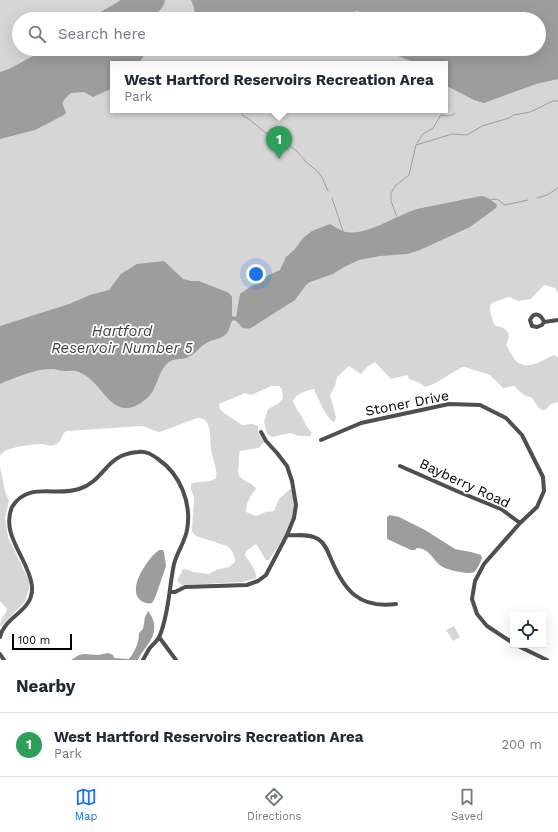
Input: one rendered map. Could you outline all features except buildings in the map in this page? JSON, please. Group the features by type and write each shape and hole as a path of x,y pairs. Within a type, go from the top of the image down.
{"street":[{"path":"544,322 558,320"},
{"name":"Stoner Drive","path":"321,440 361,423 449,404 480,405 506,418 522,435 543,477 544,491 537,507 520,523 484,564 475,580 472,599 477,614 487,626 510,641"},
{"path":"170,592 175,592 185,587 247,585 258,581 266,575 287,535 294,518 296,505 292,481 287,466 266,441 261,432"},
{"path":"0,637 1,632 7,624 25,608 29,602 32,589 30,575 13,544 10,535 7,522 12,507 21,497 30,492 66,491 78,489 92,483 112,461 123,454 139,452 150,453 165,464 176,476 184,492 187,507 187,530 175,562 165,621 159,637 148,650 143,660"},
{"name":"Bayberry Road","path":"400,466 458,492 501,509 520,523"},
{"path":"287,535 312,536 320,540 327,549 342,581 349,590 359,598 372,604 385,606 396,604"},
{"path":"159,637 176,660"},
{"path":"522,648 547,660"},
{"path":"0,654 4,660"}],"shaded area":[{"path":"0,0 558,0 558,293 555,288 544,285 531,299 518,301 509,297 493,303 490,311 494,324 506,330 508,338 506,345 517,362 531,365 554,355 558,357 558,402 551,404 545,410 542,410 532,398 524,395 514,386 503,388 490,375 465,367 462,367 434,384 425,387 418,382 409,379 407,375 391,379 375,362 368,366 361,374 349,366 337,377 335,386 330,395 336,417 335,421 333,422 324,411 314,389 302,393 294,399 293,401 297,410 312,433 310,436 299,436 290,433 272,437 267,434 264,422 268,409 278,404 283,398 282,389 279,386 271,386 251,395 245,393 219,404 220,409 224,413 242,425 252,424 258,426 258,433 264,442 259,448 240,451 239,453 239,475 252,484 256,489 249,500 246,512 256,516 274,511 279,499 290,489 292,490 294,509 293,515 284,536 269,560 266,560 256,544 246,551 245,556 254,569 256,578 243,582 182,585 177,581 183,569 209,574 216,570 229,567 235,562 233,553 227,546 196,536 192,532 194,497 191,484 213,480 216,478 216,467 212,453 209,427 204,419 197,418 160,432 142,426 66,431 57,444 25,445 12,448 0,456"},
{"path":"0,467 5,491 9,501 5,518 8,537 29,581 29,589 25,602 0,627 1,621 7,609 0,601"},
{"path":"454,626 460,637 453,641 446,630"}],"water":[{"path":"121,0 165,0 165,3 159,12 101,12"},
{"path":"191,0 558,0 558,79 536,84 484,103 474,100 448,87 448,61 411,61 398,56 546,56 546,12 194,12"},
{"path":"33,56 144,56 140,61 110,61 110,89 93,97 84,92 71,93 63,102 66,113 64,115 35,130 0,139 0,72 9,69"},
{"name":"Hartford Reservoir Number 5","path":"481,196 494,202 497,205 496,208 470,227 420,250 407,254 380,256 359,260 333,274 310,282 295,300 251,328 244,328 233,320 228,331 223,337 208,342 189,357 169,362 162,370 153,392 145,400 133,407 124,408 116,405 109,400 88,377 75,371 55,369 39,370 0,384 0,326 69,304 90,295 109,290 121,274 137,264 164,261 183,279 199,281 229,293 232,297 232,316 236,317 240,294 263,278 280,270 286,257 295,249 303,238 312,231 330,224 346,232 363,231 417,209"},
{"path":"390,515 399,517 425,530 455,549 481,555 482,558 478,568 471,573 458,572 448,569 438,564 425,550 417,548 415,550 411,550 387,539 387,517"},
{"path":"159,550 163,550 164,552 166,566 155,598 152,603 146,603 140,600 137,595 137,581 145,566"},
{"path":"148,611 152,616 154,631 150,641 138,660 71,660 84,654 98,655 108,653 113,655 114,658 129,659 136,647 139,633 143,629 145,617"}],"waterway":[{"path":"397,217 391,201 391,193 396,185 409,175 416,145 452,134 467,135 482,126 509,118 514,115 530,112 553,101 558,101"},
{"path":"242,113 243,116 249,119 268,135 285,143 297,151 322,177 328,191"},
{"path":"417,143 423,134 433,128 441,115 450,116 455,113"},
{"path":"537,198 547,195 558,188"},
{"path":"332,198 343,231"},
{"path":"489,200 497,199 505,205 528,200"}],"place":[{"name":"West Hartford Reservoirs Recreation Area","path":"279,159"}]}
